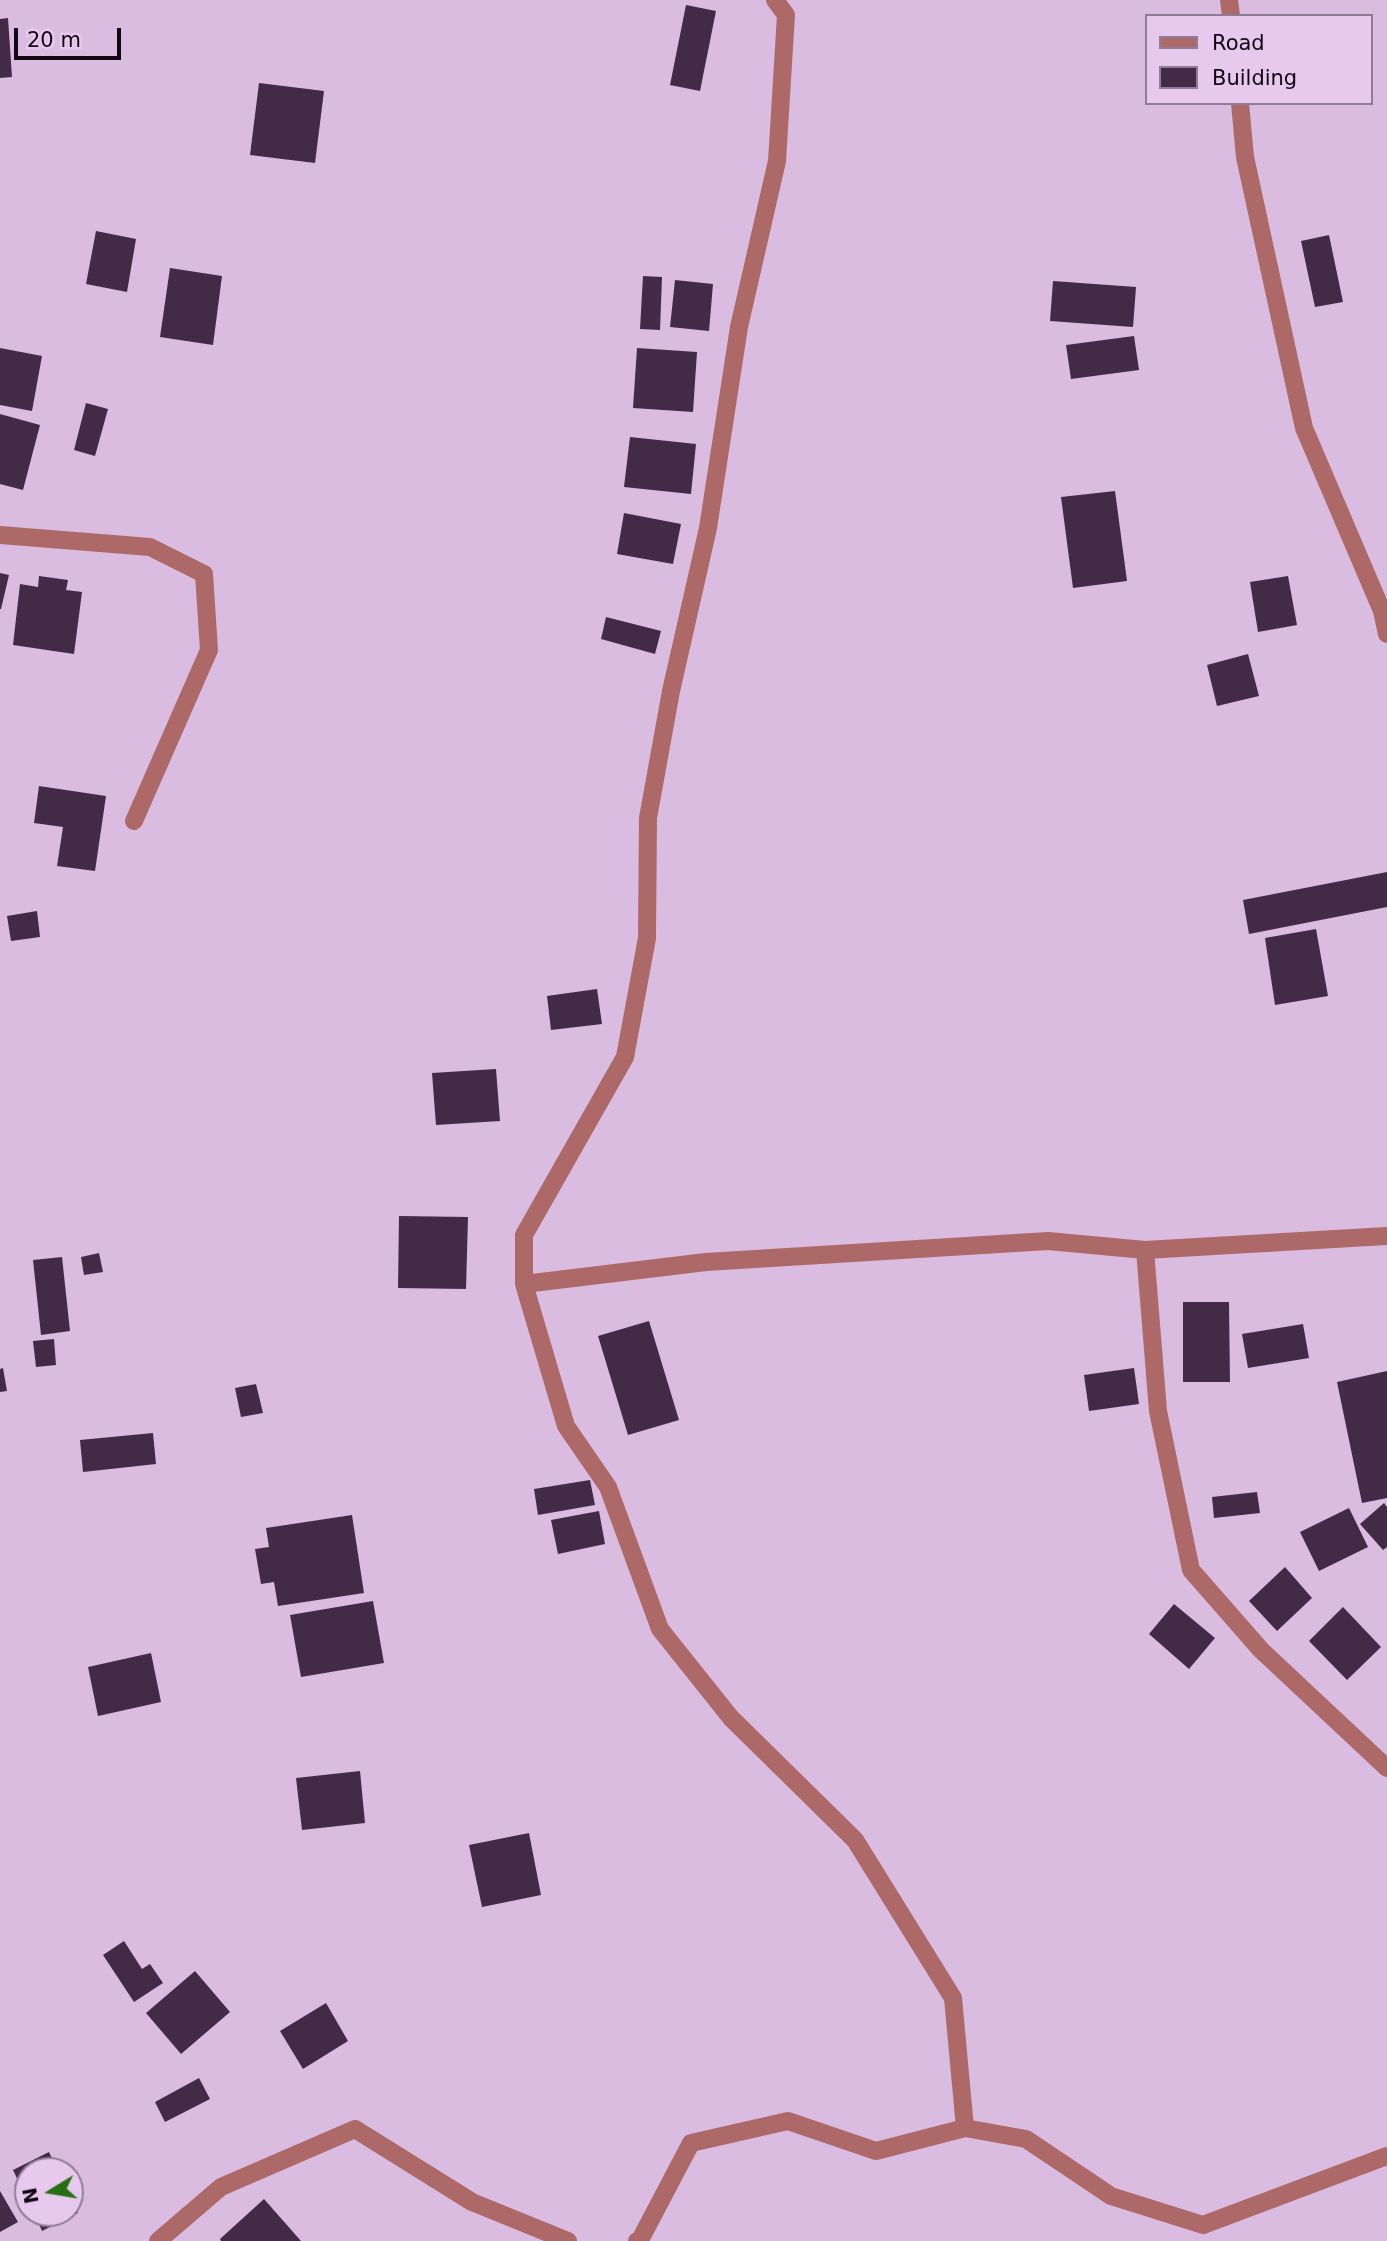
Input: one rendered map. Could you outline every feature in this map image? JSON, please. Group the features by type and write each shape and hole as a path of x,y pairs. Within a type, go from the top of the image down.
{"street":[{"path":"775,0 786,15 777,161 739,327 708,528 671,691 648,818 647,939 625,1057 524,1235 524,1284 566,1426 608,1487 660,1629 731,1718 855,1840 953,1998 965,2128"},
{"path":"1240,105 1245,157 1304,428 1382,611 1387,634"},
{"path":"0,535 150,547 204,574 209,650 134,821"},
{"path":"524,1284 706,1262 1048,1241 1145,1250 1387,1236"},
{"path":"1145,1250 1158,1411 1191,1570 1261,1650 1387,1768"},
{"path":"637,2241 640,2240 691,2143 788,2121 876,2151 965,2128 1026,2139 1111,2196 1203,2225 1387,2156"},
{"path":"158,2241 221,2187 355,2129 472,2202 568,2241"}],"building":[{"path":"686,5 716,11 700,91 670,85"},
{"path":"8,18 12,77 0,78 0,19"},
{"path":"259,83 324,91 315,163 250,155"},
{"path":"96,231 136,239 127,292 86,284"},
{"path":"1329,235 1343,302 1315,307 1301,241"},
{"path":"170,268 222,276 213,345 160,337"},
{"path":"643,276 662,277 660,330 640,329"},
{"path":"675,280 713,284 709,331 670,327"},
{"path":"1053,281 1136,287 1133,327 1050,321"},
{"path":"1134,336 1139,370 1071,379 1066,345"},
{"path":"0,348 42,356 32,411 0,405"},
{"path":"637,348 697,352 693,412 633,408"},
{"path":"86,403 108,409 95,456 74,450"},
{"path":"0,414 40,425 23,490 0,484"},
{"path":"630,437 696,444 691,494 624,487"},
{"path":"1115,491 1127,581 1073,588 1061,497"},
{"path":"624,513 681,524 673,564 617,554"},
{"path":"0,573 9,575 1,609 0,609"},
{"path":"39,576 68,580 66,590 82,592 74,654 13,645 20,584 38,587"},
{"path":"1288,576 1297,625 1258,632 1250,582"},
{"path":"606,617 661,631 655,654 601,639"},
{"path":"1248,654 1259,696 1217,706 1207,665"},
{"path":"39,786 106,796 95,871 57,866 63,827 34,823"},
{"path":"1387,872 1387,907 1249,934 1243,900"},
{"path":"37,911 40,937 11,941 7,916"},
{"path":"1316,929 1328,996 1275,1005 1265,938"},
{"path":"597,989 602,1024 551,1030 547,996"},
{"path":"496,1069 500,1121 436,1125 432,1073"},
{"path":"399,1216 468,1217 466,1289 398,1288"},
{"path":"99,1253 103,1272 84,1275 81,1257"},
{"path":"62,1257 70,1331 41,1335 33,1260"},
{"path":"1183,1302 1229,1302 1230,1382 1183,1382"},
{"path":"649,1321 679,1420 628,1435 598,1336"},
{"path":"1303,1324 1309,1358 1248,1368 1242,1334"},
{"path":"54,1339 56,1365 36,1367 33,1341"},
{"path":"3,1368 7,1391 0,1392 0,1369"},
{"path":"1134,1368 1139,1404 1089,1411 1084,1375"},
{"path":"1387,1371 1387,1498 1362,1503 1337,1382"},
{"path":"256,1384 263,1413 241,1417 235,1388"},
{"path":"153,1433 156,1464 83,1472 80,1440"},
{"path":"590,1480 595,1505 538,1515 534,1489"},
{"path":"1257,1492 1260,1513 1214,1518 1212,1497"},
{"path":"1384,1503 1387,1507 1387,1547 1383,1550 1360,1524"},
{"path":"1349,1508 1368,1547 1319,1571 1300,1532"},
{"path":"599,1511 605,1544 558,1554 551,1520"},
{"path":"352,1515 364,1593 278,1606 274,1582 261,1584 255,1549 269,1547 266,1528"},
{"path":"1285,1567 1312,1598 1277,1631 1249,1601"},
{"path":"373,1601 384,1663 301,1677 290,1615"},
{"path":"1174,1604 1215,1638 1189,1669 1149,1634"},
{"path":"1343,1607 1381,1647 1347,1680 1309,1641"},
{"path":"151,1653 161,1702 98,1716 88,1667"},
{"path":"360,1771 365,1823 302,1830 296,1778"},
{"path":"529,1833 541,1895 482,1907 469,1845"},
{"path":"124,1941 142,1969 150,1964 163,1983 134,2002 103,1955"},
{"path":"195,1971 230,2012 181,2054 146,2013"},
{"path":"326,2003 348,2041 303,2069 280,2031"},
{"path":"199,2078 210,2099 165,2122 155,2102"},
{"path":"49,2152 51,2157 39,2157"},
{"path":"0,2191 14,2215 14,2224 0,2232"},
{"path":"264,2199 301,2241 221,2241 220,2239"}]}
